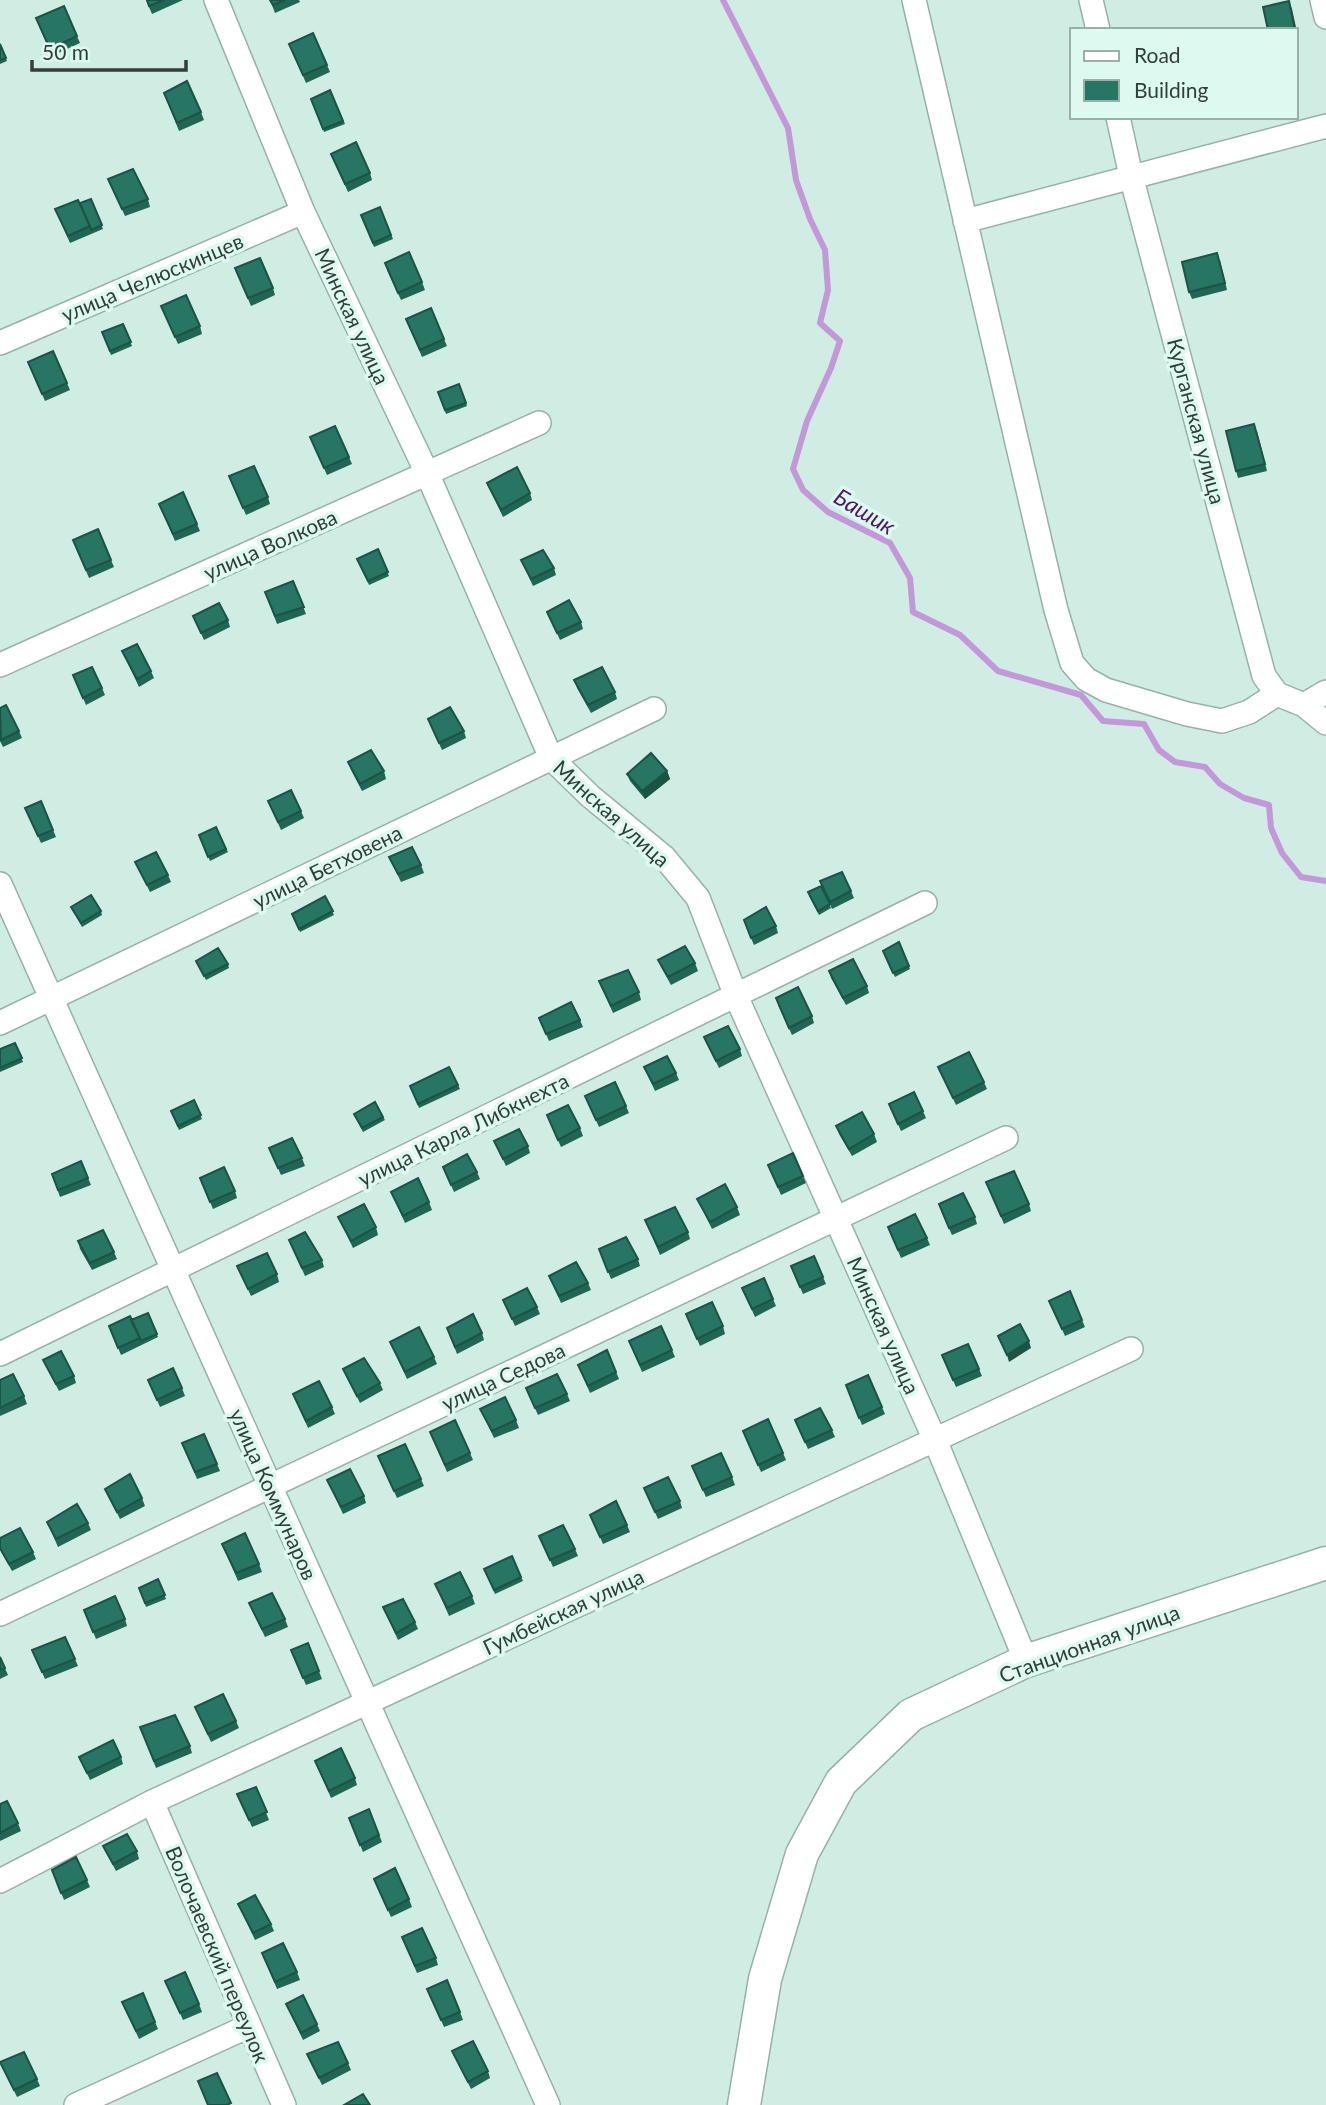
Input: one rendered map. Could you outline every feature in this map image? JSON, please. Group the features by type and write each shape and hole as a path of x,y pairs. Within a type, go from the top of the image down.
{"street":[{"name":"Минская улица","path":"216,0 303,212 428,473 551,758 590,796 664,857 698,898 737,996 935,1440 1027,1661"},
{"path":"914,0 1056,610 1072,663 1086,680 1106,691 1187,714 1222,720 1249,712 1277,694 1304,705 1326,723"},
{"path":"1091,0 1098,28"},
{"path":"1322,0 1326,17"},
{"name":"Курганская улица","path":"1118,119 1131,176 1264,676 1277,694"},
{"path":"965,221 1326,125"},
{"name":"улица Челюскинцев","path":"0,343 303,212"},
{"name":"улица Волкова","path":"0,664 539,423"},
{"path":"1304,705 1326,692"},
{"name":"улица Бетховена","path":"0,1023 654,709"},
{"name":"улица Коммунаров","path":"0,884 548,2105"},
{"name":"улица Карла Либкнехта","path":"0,1354 925,903"},
{"name":"улица Седова","path":"0,1614 1006,1138"},
{"name":"Гумбейская улица","path":"0,1881 152,1802 366,1701 1131,1349"},
{"name":"Станционная улица","path":"744,2105 765,1979 802,1854 841,1782 911,1715 1027,1661 1326,1563"},
{"name":"Волочаевский переулок","path":"152,1802 284,2105"},
{"path":"76,2105 249,2026"}],"building":[{"path":"147,0 164,0 149,6"},
{"path":"270,0 285,0 273,5"},
{"path":"1289,1 1295,28 1268,28 1263,7"},
{"path":"64,6 77,36 50,49 36,18"},
{"path":"313,33 327,65 303,75 289,44"},
{"path":"0,44 6,58 0,60"},
{"path":"187,81 201,112 177,123 164,93"},
{"path":"330,90 343,121 323,129 311,99"},
{"path":"356,142 370,173 345,184 331,154"},
{"path":"133,169 148,199 122,209 108,179"},
{"path":"91,199 102,225 91,230 80,203"},
{"path":"78,200 90,226 68,236 55,209"},
{"path":"380,207 391,235 373,243 361,215"},
{"path":"409,252 422,282 398,293 385,263"},
{"path":"1217,253 1225,283 1189,292 1182,262"},
{"path":"260,258 273,288 248,298 235,268"},
{"path":"186,295 200,326 175,337 161,306"},
{"path":"431,308 444,339 420,350 406,319"},
{"path":"123,324 131,342 110,351 102,332"},
{"path":"53,351 67,383 42,394 28,362"},
{"path":"459,384 466,403 445,410 438,392"},
{"path":"1254,424 1265,464 1236,471 1226,431"},
{"path":"335,426 349,457 324,468 310,437"},
{"path":"254,466 268,497 243,508 229,476"},
{"path":"517,467 530,493 501,510 487,483"},
{"path":"183,492 197,524 173,534 159,504"},
{"path":"98,529 111,560 86,570 73,540"},
{"path":"378,549 388,572 368,581 357,559"},
{"path":"543,550 554,568 531,579 521,560"},
{"path":"293,581 304,607 275,616 265,592"},
{"path":"569,600 581,622 557,633 547,612"},
{"path":"219,603 228,620 201,633 193,616"},
{"path":"137,644 151,671 137,679 122,651"},
{"path":"92,667 102,688 83,698 73,675"},
{"path":"602,667 615,692 588,705 574,680"},
{"path":"6,705 19,731 1,740 0,708"},
{"path":"450,707 464,731 439,743 428,719"},
{"path":"371,750 384,771 360,784 348,762"},
{"path":"651,753 667,771 642,791 627,774"},
{"path":"291,790 301,811 278,822 268,801"},
{"path":"41,801 53,830 38,836 25,808"},
{"path":"216,827 226,849 208,857 199,835"},
{"path":"412,847 421,865 398,874 389,857"},
{"path":"156,852 168,875 147,885 135,862"},
{"path":"842,872 851,891 830,902 820,881"},
{"path":"821,886 830,904 818,911 808,892"},
{"path":"91,895 101,911 81,923 71,907"},
{"path":"325,896 333,911 299,929 292,914"},
{"path":"766,907 776,926 751,938 744,920"},
{"path":"899,942 909,966 893,973 883,951"},
{"path":"685,946 695,963 668,977 658,960"},
{"path":"218,948 228,964 204,976 196,961"},
{"path":"853,959 867,986 843,998 829,971"},
{"path":"628,970 639,992 611,1006 599,981"},
{"path":"798,987 812,1016 789,1028 776,998"},
{"path":"571,1002 580,1020 546,1034 539,1018"},
{"path":"728,1026 740,1049 716,1061 704,1037"},
{"path":"15,1043 22,1058 0,1068 0,1049"},
{"path":"969,1052 984,1082 953,1098 938,1067"},
{"path":"667,1056 676,1073 653,1084 644,1067"},
{"path":"449,1067 458,1085 418,1104 410,1086"},
{"path":"615,1082 626,1106 596,1120 585,1096"},
{"path":"914,1092 923,1111 898,1124 889,1104"},
{"path":"194,1100 201,1115 178,1126 171,1111"},
{"path":"375,1102 383,1117 362,1128 354,1114"},
{"path":"568,1105 580,1128 558,1140 547,1115"},
{"path":"862,1112 874,1134 849,1149 836,1126"},
{"path":"519,1129 528,1146 503,1159 494,1141"},
{"path":"292,1138 302,1158 278,1168 269,1148"},
{"path":"793,1153 803,1176 778,1187 768,1165"},
{"path":"467,1154 477,1172 451,1185 443,1167"},
{"path":"81,1161 88,1178 58,1190 52,1174"},
{"path":"224,1167 235,1191 210,1202 200,1178"},
{"path":"1014,1171 1029,1204 1001,1216 986,1182"},
{"path":"418,1178 429,1202 403,1216 391,1192"},
{"path":"725,1184 737,1207 710,1222 697,1199"},
{"path":"963,1193 975,1217 949,1228 939,1204"},
{"path":"364,1204 376,1227 351,1241 338,1217"},
{"path":"675,1207 688,1232 658,1247 645,1220"},
{"path":"915,1214 927,1238 898,1250 888,1227"},
{"path":"103,1230 114,1252 90,1263 78,1241"},
{"path":"305,1232 322,1260 302,1268 289,1240"},
{"path":"626,1237 638,1259 608,1272 599,1249"},
{"path":"267,1253 277,1274 248,1289 237,1266"},
{"path":"814,1256 823,1277 800,1287 791,1266"},
{"path":"576,1262 588,1283 559,1296 549,1276"},
{"path":"764,1278 773,1299 752,1309 742,1288"},
{"path":"527,1288 537,1307 512,1319 503,1300"},
{"path":"1070,1291 1082,1320 1062,1329 1049,1301"},
{"path":"712,1302 723,1326 697,1339 686,1314"},
{"path":"148,1313 157,1334 141,1341 131,1320"},
{"path":"473,1314 482,1333 455,1347 447,1328"},
{"path":"130,1316 140,1338 118,1348 109,1326"},
{"path":"1020,1324 1029,1341 1007,1355 998,1336"},
{"path":"661,1326 672,1350 640,1365 629,1341"},
{"path":"419,1327 434,1357 405,1372 390,1342"},
{"path":"968,1344 979,1369 953,1380 942,1355"},
{"path":"607,1350 616,1372 588,1386 578,1365"},
{"path":"61,1351 74,1376 56,1384 43,1360"},
{"path":"364,1358 380,1383 357,1396 343,1369"},
{"path":"173,1368 182,1388 157,1400 148,1380"},
{"path":"13,1374 24,1396 0,1408 0,1380"},
{"path":"557,1374 567,1394 535,1408 526,1388"},
{"path":"868,1375 882,1407 859,1418 846,1385"},
{"path":"319,1381 332,1407 306,1421 293,1394"},
{"path":"505,1397 516,1420 492,1431 480,1409"},
{"path":"820,1408 832,1430 805,1442 795,1420"},
{"path":"768,1419 783,1453 758,1465 743,1431"},
{"path":"455,1420 470,1453 445,1465 430,1432"},
{"path":"204,1434 217,1464 195,1472 182,1443"},
{"path":"405,1444 421,1479 394,1491 378,1456"},
{"path":"721,1453 732,1477 703,1490 692,1466"},
{"path":"350,1469 364,1496 341,1507 327,1480"},
{"path":"130,1474 142,1498 117,1512 105,1489"},
{"path":"668,1477 680,1501 655,1512 644,1488"},
{"path":"616,1501 627,1525 600,1537 590,1515"},
{"path":"77,1504 88,1523 56,1539 47,1522"},
{"path":"563,1525 575,1549 550,1560 539,1536"},
{"path":"20,1528 33,1552 9,1564 0,1548 0,1538"},
{"path":"245,1533 259,1564 236,1573 222,1544"},
{"path":"512,1556 521,1577 494,1590 484,1569"},
{"path":"460,1572 472,1596 447,1608 435,1584"},
{"path":"158,1579 165,1595 145,1603 139,1588"},
{"path":"272,1593 285,1619 262,1629 249,1603"},
{"path":"115,1596 125,1619 93,1632 84,1610"},
{"path":"403,1599 415,1622 396,1633 383,1607"},
{"path":"65,1637 75,1659 42,1672 32,1650"},
{"path":"308,1643 319,1671 303,1678 291,1650"},
{"path":"0,1657 5,1668 0,1670"},
{"path":"223,1694 236,1721 208,1734 195,1707"},
{"path":"175,1715 190,1746 154,1761 140,1727"},
{"path":"113,1740 121,1757 87,1773 79,1757"},
{"path":"341,1748 355,1778 329,1791 315,1761"},
{"path":"256,1787 267,1812 249,1820 237,1794"},
{"path":"7,1801 18,1823 0,1833 0,1804"},
{"path":"369,1809 379,1835 360,1845 349,1818"},
{"path":"127,1834 137,1851 113,1864 103,1846"},
{"path":"76,1857 87,1880 61,1893 52,1870"},
{"path":"395,1868 409,1899 388,1910 374,1879"},
{"path":"255,1895 271,1924 253,1933 238,1904"},
{"path":"422,1928 436,1958 415,1966 402,1937"},
{"path":"283,1943 297,1972 275,1982 262,1953"},
{"path":"185,1972 199,2004 180,2013 165,1981"},
{"path":"447,1980 460,2012 441,2020 427,1989"},
{"path":"143,1993 155,2022 136,2031 122,2002"},
{"path":"303,1995 317,2024 301,2033 286,2004"},
{"path":"473,2041 488,2071 468,2082 452,2051"},
{"path":"338,2042 348,2063 319,2078 307,2054"},
{"path":"24,2052 37,2079 14,2090 0,2062"},
{"path":"217,2073 231,2103 227,2105 208,2105 198,2081"},
{"path":"363,2094 370,2105 344,2105"}],"waterway":[{"name":"Башик","path":"723,0 788,128 796,180 825,250 828,290 820,323 840,341 807,421 793,469 803,490 828,512 890,543 910,578 913,612 960,635 998,671 1081,695 1103,721 1144,724 1159,750 1175,762 1205,767 1220,784 1244,798 1269,805 1271,828 1282,853 1301,877 1326,881"}]}
